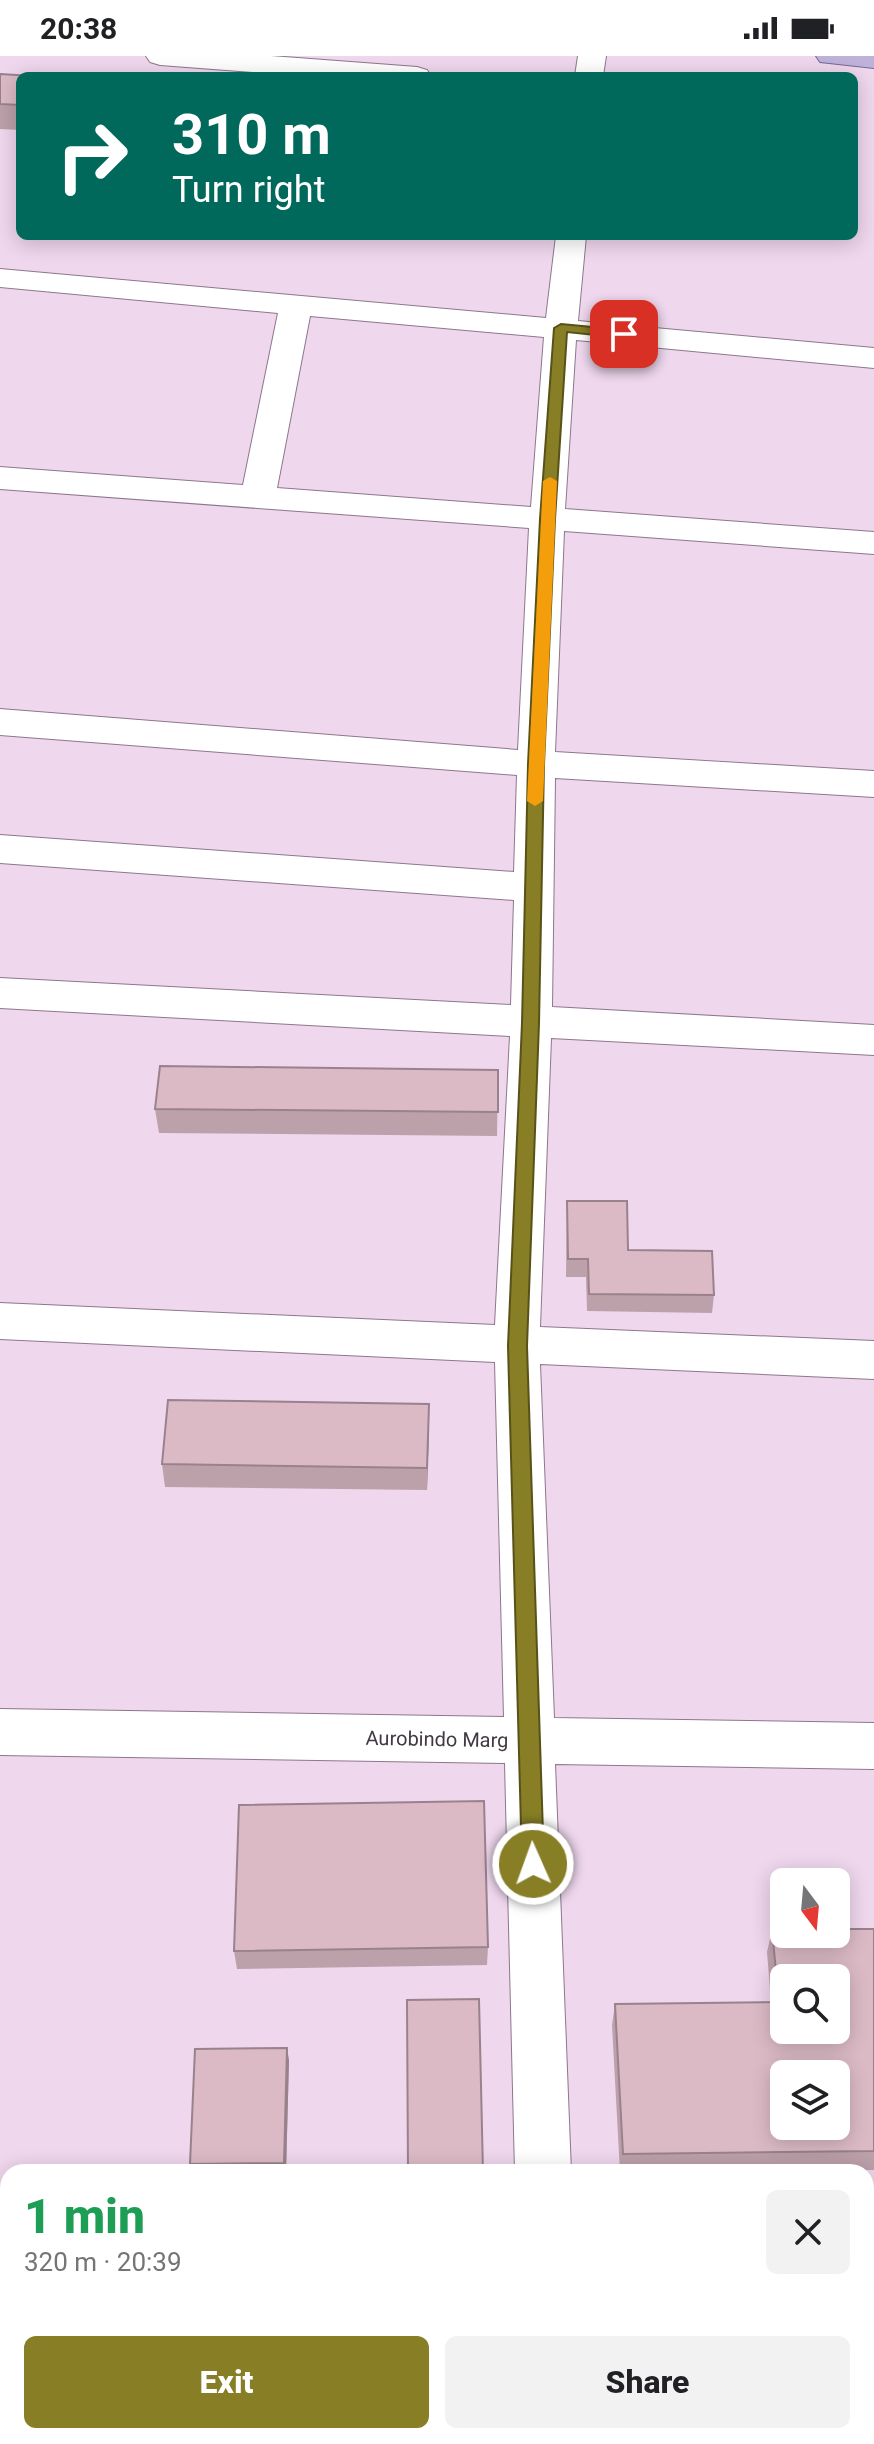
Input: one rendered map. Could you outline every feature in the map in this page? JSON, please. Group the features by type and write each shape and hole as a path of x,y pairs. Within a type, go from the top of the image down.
{"main road":[{"path":"830,56 874,59"}],"street":[{"path":"160,56 366,72"},
{"path":"543,2164 517,1346 547,519 571,240"},
{"path":"0,278 874,358"},
{"path":"258,498 296,304"},
{"path":"0,478 874,543"},
{"path":"0,722 536,764 874,784"},
{"path":"0,849 534,887"},
{"path":"0,993 874,1040"},
{"path":"0,1321 874,1360"},
{"name":"Aurobindo Marg","path":"0,1732 874,1746"}],"building":[{"path":"0,74 16,75 16,105 0,104"},
{"path":"160,1066 498,1070 498,1112 155,1109"},
{"path":"567,1201 627,1201 628,1250 712,1251 714,1295 589,1294 588,1259 568,1259"},
{"path":"168,1400 429,1404 427,1468 162,1464"},
{"path":"484,1801 488,1947 234,1951 239,1805"},
{"path":"850,1929 874,1929 874,2151 623,2154 615,2004 770,2002 770,2044 850,2044 850,1964 775,1964 774,1948 850,1948"},
{"path":"479,1999 483,2164 408,2164 407,2000"},
{"path":"287,2048 284,2163 190,2164 195,2049"}],"slow traffic":[{"path":"535,801 550,481"}],"route":[{"path":"533,1864 517,1346 547,519 561,328 624,334"}]}
